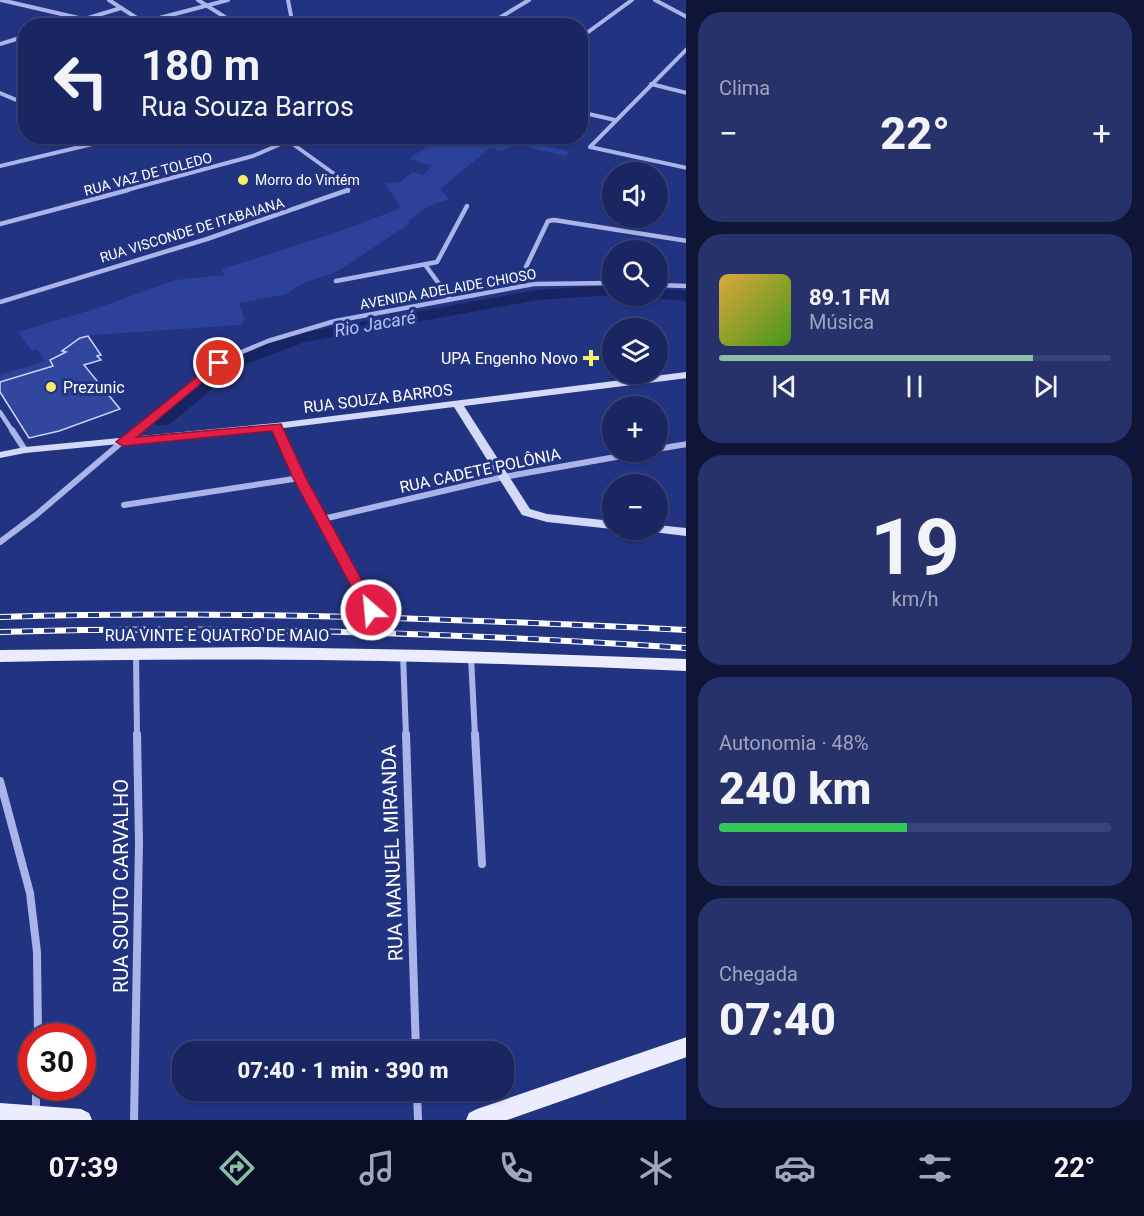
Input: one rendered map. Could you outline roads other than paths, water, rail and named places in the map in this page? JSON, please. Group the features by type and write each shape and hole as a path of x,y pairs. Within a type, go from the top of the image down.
{"main road":[{"name":"RUA SOUZA BARROS","path":"0,455 25,450 123,442 458,405 686,375"},
{"path":"458,405 522,508 531,514 602,524"},
{"path":"668,530 686,532"},
{"name":"RUA VINTE E QUATRO DE MAIO","path":"0,656 136,652 404,654 686,665"},
{"path":"477,1120 686,1047"},
{"path":"0,1114 81,1120"}],"street":[{"path":"2,0 79,18"},
{"path":"25,5 35,0"},
{"path":"109,0 138,18"},
{"path":"198,0 227,18"},
{"path":"159,18 228,0"},
{"path":"288,0 291,18"},
{"path":"499,18 529,0"},
{"path":"588,32 632,0"},
{"path":"655,0 686,16"},
{"path":"87,18 122,8"},
{"path":"0,44 18,38"},
{"path":"684,167 590,147 686,50"},
{"path":"681,55 686,57"},
{"path":"651,84 686,93"},
{"path":"0,93 18,101"},
{"path":"588,114 615,120"},
{"path":"0,166 92,144"},
{"name":"RUA VAZ DE TOLEDO","path":"0,224 232,162 284,144"},
{"name":"RUA VISCONDE DE ITABAIANA","path":"0,302 207,239 348,191 348,186 344,181 293,144"},
{"path":"336,281 426,266 440,260 467,206"},
{"path":"526,267 548,221 554,220 686,241"},
{"path":"426,266 450,299"},
{"name":"AVENIDA ADELAIDE CHIOSO","path":"0,542 36,515 219,363 268,341 335,321 534,284 602,283"},
{"path":"668,285 686,286"},
{"path":"0,412 25,450"},
{"path":"276,426 300,478 371,610"},
{"path":"668,447 686,444"},
{"name":"RUA CADETE POLÔNIA","path":"323,519 503,477 602,459"},
{"path":"124,505 300,478"},
{"name":"RUA SOUTO CARVALHO","path":"134,1120 140,843 136,652"},
{"name":"RUA MANUEL MIRANDA","path":"404,654 416,1041"},
{"path":"471,656 482,864"},
{"path":"0,781 30,893 37,952 38,1023"},
{"path":"36,1101 36,1116"},
{"path":"417,1101 418,1120"}],"waterway":[{"name":"Rio Jacaré","path":"162,421 232,363 301,338 537,295 602,291"},
{"name":"Rio Jacaré","path":"668,295 686,296"}],"railway":[{"path":"0,617 258,615 515,622 686,630"},
{"path":"0,632 258,630 430,634 686,648"}],"place":[{"name":"Morro do Vintém","path":"243,180"},
{"name":"UPA Engenho Novo","path":"591,358"},
{"name":"Prezunic","path":"51,387"}]}
